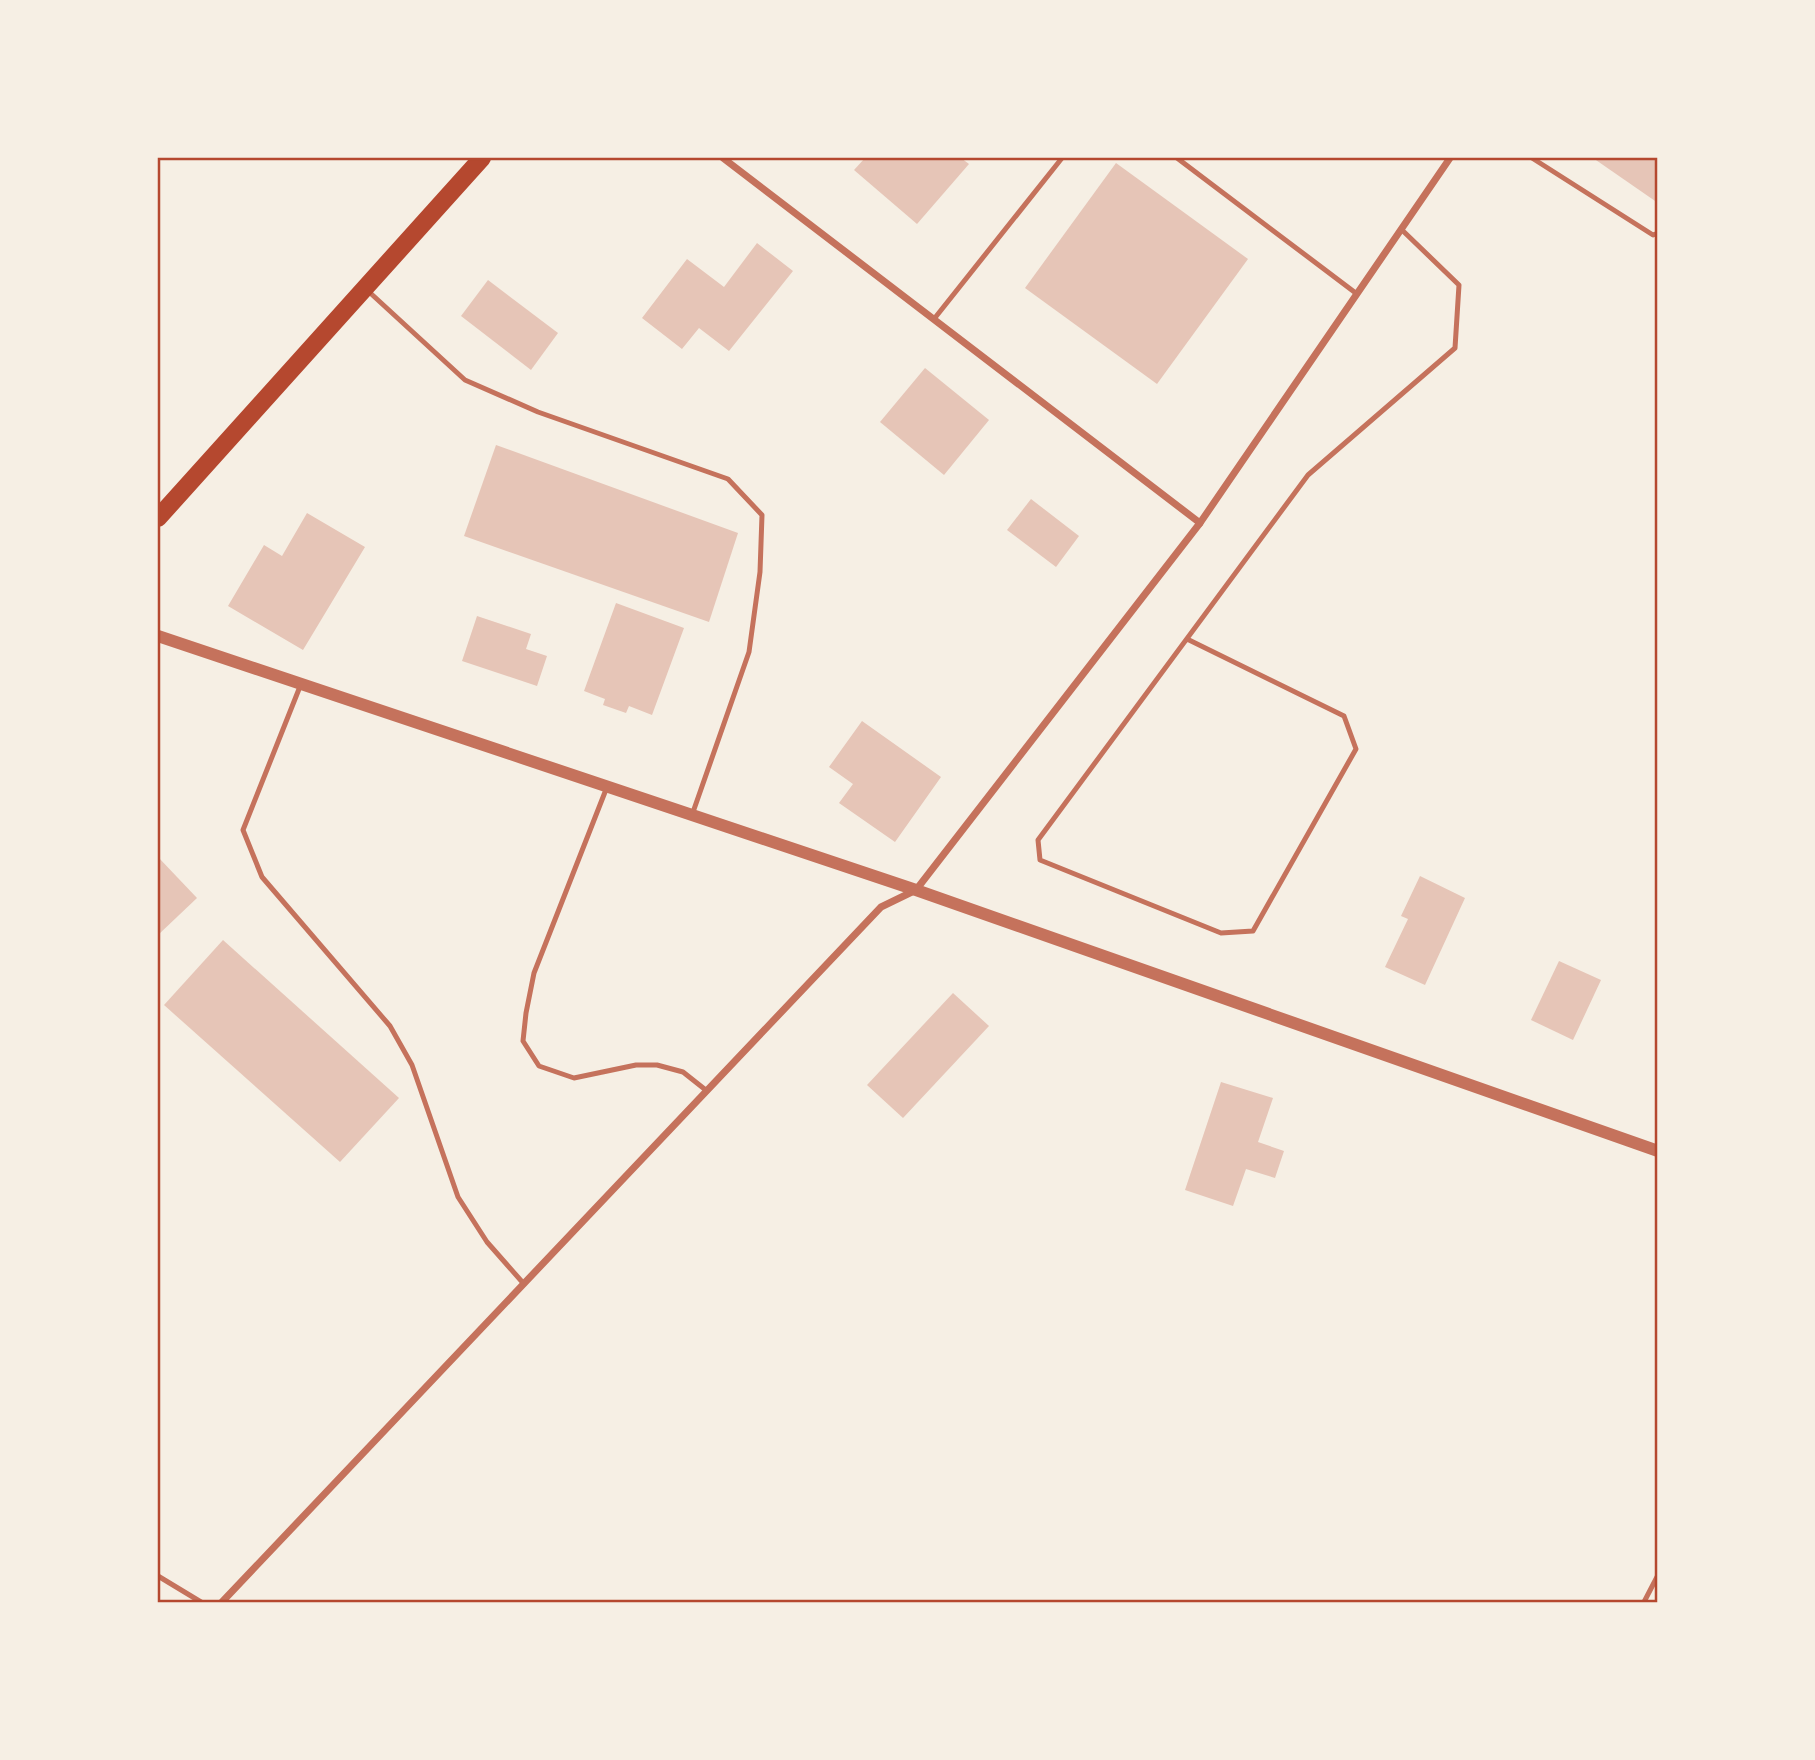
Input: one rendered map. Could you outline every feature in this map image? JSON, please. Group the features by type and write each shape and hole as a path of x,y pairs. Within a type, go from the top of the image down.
{"main road":[{"path":"158,518 482,158"}],"street":[{"path":"723,158 1200,523"},
{"path":"222,1602 881,907 916,890 1200,523 1450,158"},
{"path":"158,636 916,890 1657,1151"}],"lane":[{"path":"934,319 1062,158"},
{"path":"1177,158 1357,294"},
{"path":"1532,158 1653,235 1657,233"},
{"path":"1187,639 1344,716 1356,749 1253,931 1221,933 1040,860 1038,840 1308,475 1455,348 1460,285 1401,229"},
{"path":"365,288 465,380 538,412 728,479 762,515 760,572 749,652 692,815"},
{"path":"301,684 243,830 262,877 390,1026 412,1065 458,1197 487,1242 524,1284"},
{"path":"607,787 534,973 523,1041 539,1066 574,1078 636,1065 657,1065 683,1072 707,1091"},
{"path":"1644,1602 1657,1575"},
{"path":"158,1576 201,1602"}],"building":[{"path":"865,158 961,158 969,164 917,224 854,170"},
{"path":"1593,158 1658,158 1658,203"},
{"path":"1116,163 1248,259 1157,384 1025,288"},
{"path":"757,243 793,271 729,351 699,328 682,349 642,318 687,259 724,287"},
{"path":"488,280 558,333 531,370 461,316"},
{"path":"925,368 989,420 944,475 880,422"},
{"path":"496,445 738,533 709,622 464,536"},
{"path":"1031,499 1079,536 1056,567 1007,530"},
{"path":"307,513 365,547 303,650 228,606 264,545 282,556"},
{"path":"616,603 684,628 652,715 629,706 626,713 603,705 605,699 584,691"},
{"path":"477,616 531,634 526,649 547,656 537,686 462,661"},
{"path":"862,721 941,777 895,842 839,803 853,784 829,767"},
{"path":"158,857 197,898 158,935"},
{"path":"1420,876 1465,898 1425,985 1385,967 1408,919 1401,916"},
{"path":"223,940 399,1098 340,1162 164,1005"},
{"path":"1559,961 1601,980 1573,1040 1531,1020"},
{"path":"953,993 989,1026 903,1118 867,1085"},
{"path":"1221,1082 1273,1098 1258,1142 1284,1151 1275,1178 1246,1169 1233,1206 1185,1190"}]}
